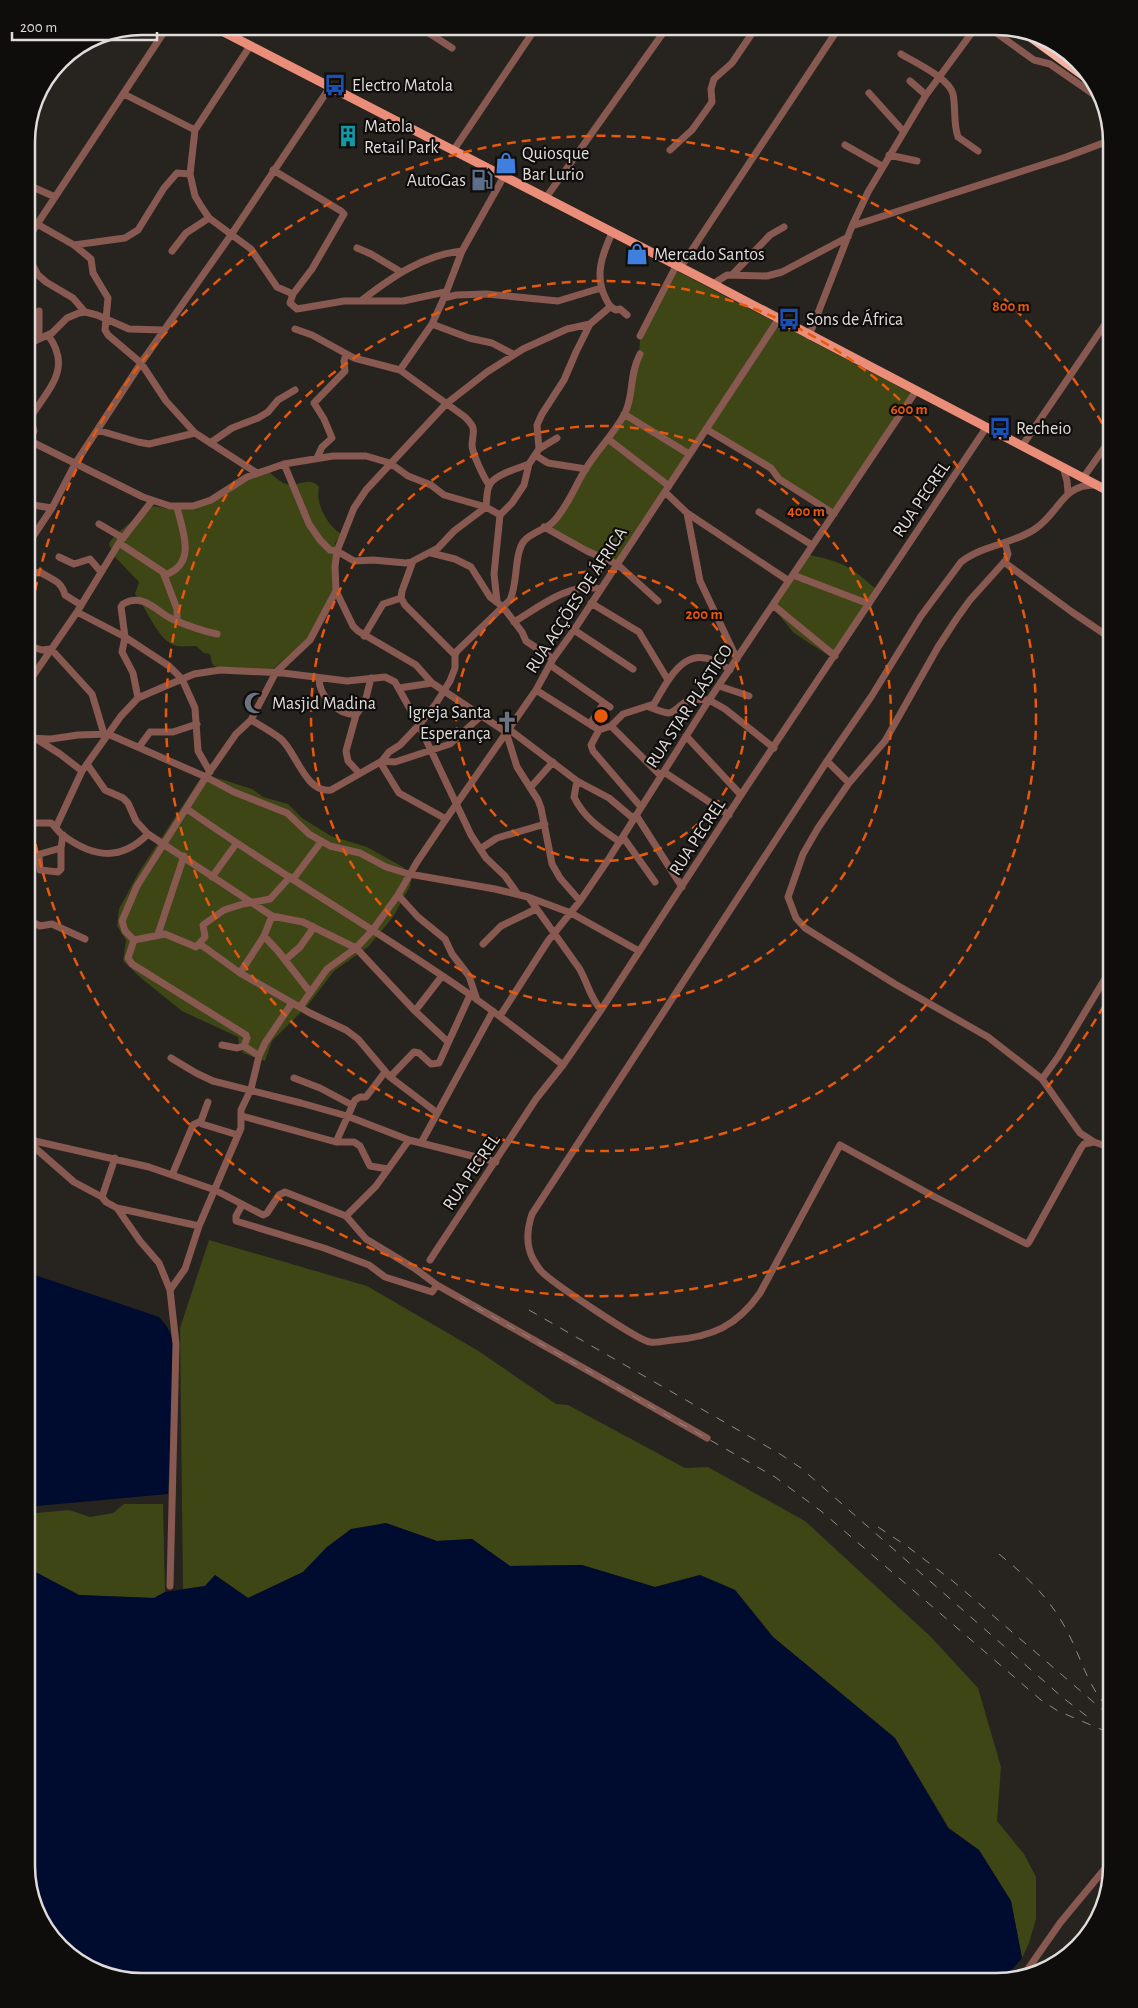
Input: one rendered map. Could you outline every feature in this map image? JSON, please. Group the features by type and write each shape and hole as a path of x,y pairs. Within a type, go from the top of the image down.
{"highway":[{"path":"1045,47 1071,66"}],"main road":[{"path":"229,35 503,178 713,284 778,320 1103,489"}],"street":[{"path":"35,227 162,35"},
{"path":"432,35 452,48"},
{"path":"453,151 532,35"},
{"path":"545,199 662,35"},
{"path":"670,150 692,130 706,112 712,102 711,89 714,78 732,63 751,35"},
{"path":"640,336 649,314 678,267 831,35"},
{"path":"809,336 852,226 882,166 926,95 969,35"},
{"path":"1000,35 1034,60 1050,64 1090,92"},
{"path":"250,46 195,130 190,174 195,196 209,218 251,249 277,287 293,294"},
{"path":"901,54 939,77 950,87 953,94 958,136 978,151"},
{"path":"910,81 926,95"},
{"path":"35,533 52,508 75,464 141,363 231,235 330,87"},
{"path":"869,93 904,132"},
{"path":"124,94 195,130"},
{"path":"852,226 1103,143"},
{"path":"845,145 882,166"},
{"path":"889,155 917,161"},
{"path":"273,170 344,214 312,269 293,294 290,303 297,309 344,301 403,301 445,295 486,294 539,297 558,301 601,288"},
{"path":"74,245 125,238 136,233 164,188 174,176 178,172 190,174"},
{"path":"400,370 432,324 462,251 503,178"},
{"path":"35,188 55,197"},
{"path":"172,251 186,233 209,218"},
{"path":"37,224 88,254 94,273 107,294 109,303 105,330 108,335 141,363 166,401 195,433 257,473"},
{"path":"733,274 770,236 784,227"},
{"path":"612,233 601,263 601,288 610,307 616,310 620,309 627,315"},
{"path":"713,284 727,275 733,274 756,276 776,274 848,237"},
{"path":"357,248 401,272"},
{"path":"361,301 401,272 422,261 462,251"},
{"path":"35,270 46,282 73,298 85,312 129,329 163,330"},
{"path":"540,448 537,430 538,421 564,380 590,324 610,307"},
{"path":"39,311 39,339"},
{"path":"35,341 55,331 72,315 85,312"},
{"name":"RUA ACÇÕES DE ÁFRICA","path":"300,1007 327,969 356,948 372,931 398,895 409,874 536,690 551,662 778,320"},
{"path":"432,324 469,338 492,343 513,354"},
{"path":"590,324 566,329 513,354 446,404 366,490 354,508 337,551 335,567 336,591 353,626 364,636 416,665 432,683 444,689 481,716 508,731 577,781 609,798 635,817 682,887"},
{"path":"1022,446 1103,327"},
{"path":"295,329 312,335 346,354 400,370 472,423 475,432 472,446 484,478 489,485"},
{"path":"35,411 55,382 58,373 58,356 53,341 48,335"},
{"path":"317,458 322,447 332,438 324,419 314,403 345,371 344,361 346,354"},
{"path":"251,720 281,739 304,774 322,788 331,790 381,761 389,752 400,745 436,705 455,668 455,655 463,645 503,608 513,593 518,557 524,541 553,522 586,469 624,414 629,405 633,371 640,354"},
{"path":"210,443 232,428 268,412 278,400 295,390"},
{"name":"RUA STAR PLÁSTICO","path":"500,1016 554,933 580,901 622,839 709,700 916,391"},
{"path":"624,414 689,454"},
{"name":"RUA PECREL","path":"430,1260 536,1099 563,1065 601,1010 741,795 986,428"},
{"path":"706,429 771,468 779,479 834,514"},
{"path":"97,430 149,444 195,433"},
{"path":"497,601 494,574 500,532 500,515 512,503 524,485 529,464 540,448 557,438"},
{"path":"608,439 667,489 687,513 791,578 869,604"},
{"path":"35,444 161,505 177,507 199,505 212,500 239,482 257,473 284,464 317,458 366,456 390,463 408,476 431,485 444,495 486,507 500,515"},
{"path":"1083,478 1103,450"},
{"path":"535,455 548,463 586,469"},
{"path":"284,464 309,524 325,546 354,561 372,560 406,563 413,562 431,552 454,531 486,507 489,485 492,481 529,464"},
{"path":"1063,467 1068,493"},
{"path":"1094,1142 1084,1144 1081,1148 1027,1244 934,1197 840,1145 760,1293 750,1308 723,1328 685,1339 648,1342 612,1322 541,1271 532,1258 527,1240 528,1224 532,1214 827,761 871,697 921,616 961,562 969,556 1022,537 1054,513 1068,493 1081,486 1095,485"},
{"path":"35,673 79,609 121,540 152,501"},
{"path":"35,505 52,508"},
{"path":"165,575 175,570 181,560 185,547 186,537 177,507"},
{"path":"759,512 812,545"},
{"path":"687,513 700,581 737,659"},
{"path":"99,524 160,569 165,575 177,609 177,621"},
{"path":"544,527 587,551 617,564 658,601"},
{"path":"1005,543 1008,554 1004,562 970,600 957,618 938,647 884,741 849,783 818,828 803,854 792,880 788,897 796,918 805,928 895,984 988,1037 1042,1079 1080,1133 1094,1142 1103,1145"},
{"path":"431,552 455,559 471,567 490,596 503,608 529,644 606,705 590,724"},
{"path":"59,557 74,564 90,559 101,572"},
{"path":"413,562 401,598 405,605 455,655"},
{"path":"1004,562 1103,633"},
{"path":"35,573 40,572 58,582 63,587 65,595 79,609 169,666 182,679 194,708 197,724 198,751 208,775"},
{"path":"514,622 566,593 585,587 600,589"},
{"path":"134,940 125,931 122,921 137,886 236,734 251,720 276,672 310,640 336,591"},
{"path":"364,636 383,604 401,598"},
{"path":"138,698 136,680 122,652 125,637 121,607 126,602 150,604 166,616 177,621 217,634"},
{"path":"591,603 639,632 668,680"},
{"path":"773,605 835,656"},
{"path":"574,630 633,669"},
{"path":"35,648 42,650 51,649"},
{"path":"51,649 92,694 106,734"},
{"path":"641,807 593,751 591,745 600,730 611,726 623,714 654,704 676,668 686,661 695,657 715,660 730,670"},
{"path":"56,827 82,771 106,734 138,698 182,679 220,670 276,672 353,681 385,678 391,679 399,688 419,725 471,835 480,849 505,876 517,893"},
{"path":"319,678 320,690 329,702 347,714 356,715"},
{"path":"359,773 350,764 346,756 347,744 356,715 366,702 372,678"},
{"path":"399,688 432,683"},
{"path":"719,686 749,696"},
{"path":"536,690 600,730"},
{"path":"649,706 666,713 673,713 690,699 709,700 725,709 774,748"},
{"path":"381,761 395,762 456,740 481,716"},
{"path":"139,747 150,732 173,732 197,724"},
{"path":"611,726 662,774 729,815"},
{"path":"508,731 517,767 538,800 555,870 580,901"},
{"path":"37,740 106,734 208,775 234,792 287,814 302,828 321,842 330,846 360,853 386,867 409,874 517,893 571,913 639,950"},
{"path":"686,736 741,795"},
{"path":"37,740 60,754 82,771"},
{"path":"381,761 399,793 446,819"},
{"path":"827,761 849,783"},
{"path":"530,788 552,762"},
{"path":"87,764 105,790 123,798 128,803 136,821 148,834 184,856 212,877 272,916 303,922 356,948 415,1011 448,1042"},
{"path":"577,781 574,797 590,821 622,839 655,882"},
{"path":"187,809 236,844 292,878 470,994 563,1065"},
{"path":"35,823 51,823 63,836 99,854 130,849 148,834"},
{"path":"480,849 497,838 545,824"},
{"path":"39,855 40,870 58,872 61,869 60,848 63,836"},
{"path":"134,940 158,934 171,935 194,948 206,936 204,925 213,916 224,910 272,898 292,878 321,842"},
{"path":"212,877 236,844"},
{"path":"35,856 60,848"},
{"path":"158,934 184,856"},
{"path":"398,895 418,917 445,939 448,948 469,976 477,1000"},
{"path":"528,897 584,976 590,994 601,1010"},
{"path":"483,944 506,923 536,909"},
{"path":"240,973 264,936 272,916"},
{"path":"35,924 40,926 52,924 85,939"},
{"path":"285,960 300,947 314,927"},
{"path":"264,936 310,992"},
{"path":"134,940 128,958 132,964 246,1035 247,1038 244,1046"},
{"path":"200,944 240,973 292,1003 346,1030 358,1039 387,1075 436,1112"},
{"path":"415,1011 442,976"},
{"path":"1042,1079 1103,982"},
{"path":"336,1142 352,1105 358,1098 366,1097 387,1075 414,1052 419,1053 431,1064 437,1064 442,1058 470,994"},
{"path":"170,1290 185,1269 199,1226 241,1128 241,1110 251,1089 259,1056 265,1043 292,1003"},
{"path":"421,1143 492,1011"},
{"path":"222,1045 237,1048 244,1046 259,1056"},
{"path":"171,1058 208,1079 347,1116 409,1140 496,1162"},
{"path":"294,1078 320,1088 352,1105"},
{"path":"172,1175 194,1125 201,1122 208,1102"},
{"path":"242,1116 336,1142 356,1144 362,1150 370,1166 388,1169"},
{"path":"201,1122 203,1125 238,1135"},
{"path":"346,1216 376,1186 409,1140"},
{"path":"35,1141 149,1167 215,1190 242,1205 266,1214 279,1195 285,1192 346,1216 366,1239 414,1268 436,1285 707,1438"},
{"path":"35,1147 74,1182 102,1197 106,1202 117,1208 199,1226"},
{"path":"102,1197 115,1158"},
{"path":"242,1205 236,1216 236,1221 324,1248 369,1265 380,1275 418,1289 432,1292 436,1285"},
{"path":"117,1208 158,1263 170,1290 176,1344 170,1586"},
{"path":"1029,1968 1060,1923 1103,1871"}],"green space":[{"path":"675,270 911,393 837,512 826,512 708,429 614,565 547,527 626,408 639,355 640,337"},
{"path":"269,472 286,484 311,482 319,487 319,500 323,513 331,525 341,534 335,543 334,590 309,637 272,670 224,669 213,665 210,654 204,653 196,646 177,646 164,638 135,594 139,582 114,556 109,544 122,529 154,506 168,509 185,509 238,484"},
{"path":"809,555 846,566 877,590 832,658 794,633 774,609"},
{"path":"211,776 252,789 263,797 288,804 302,818 331,836 367,847 403,867 412,876 410,886 393,917 368,947 334,971 308,1005 272,1041 265,1061 243,1053 238,1037 182,1011 123,961 126,940 117,926 119,909 139,872 200,779"},
{"path":"209,1240 367,1286 477,1350 556,1404 568,1405 685,1468 708,1467 805,1521 931,1637 978,1688 1001,1767 997,1821 1024,1854 1036,1877 1036,1919 1029,1943 1022,1958 1011,1901 979,1850 949,1828 895,1738 773,1637 735,1590 700,1575 655,1587 582,1565 510,1566 472,1539 437,1541 385,1523 327,1547 303,1572 248,1598 215,1575 205,1586 183,1589 180,1328"},
{"path":"124,1504 163,1504 165,1592 154,1598 79,1595 35,1572 35,1513 69,1510 90,1517 113,1513"}],"water":[{"path":"35,1275 159,1317 171,1334 174,1355 168,1494 35,1506"},
{"path":"386,1523 437,1541 472,1539 510,1566 582,1565 655,1587 700,1575 735,1590 773,1637 895,1738 948,1828 979,1850 1011,1901 1022,1958 1010,1972 996,1973 135,1973 107,1967 82,1955 53,1926 41,1901 36,1880 35,1572 79,1595 154,1598 165,1592 205,1586 215,1575 248,1598 303,1572 327,1547 351,1529"}],"railway":[{"path":"460,1298 775,1477 821,1511 1041,1700 1058,1711 1103,1730"},
{"path":"529,1310 780,1454 801,1468 1062,1697 1093,1721"},
{"path":"878,1527 954,1582 1103,1710"},
{"path":"999,1554 1028,1579 1052,1607 1066,1629 1090,1681 1103,1702"}],"place":[{"name":"Electro Matola","path":"335,85"},
{"name":"Matola Retail Park","path":"348,136"},
{"name":"Quiosque Bar Lurio","path":"506,163"},
{"name":"AutoGas","path":"482,180"},
{"name":"Mercado Santos","path":"637,254"},
{"name":"Sons de África","path":"789,319"},
{"name":"Recheio","path":"1000,428"},
{"name":"Masjid Madina","path":"255,703"},
{"name":"Igreja Santa Esperança","path":"507,722"}]}
